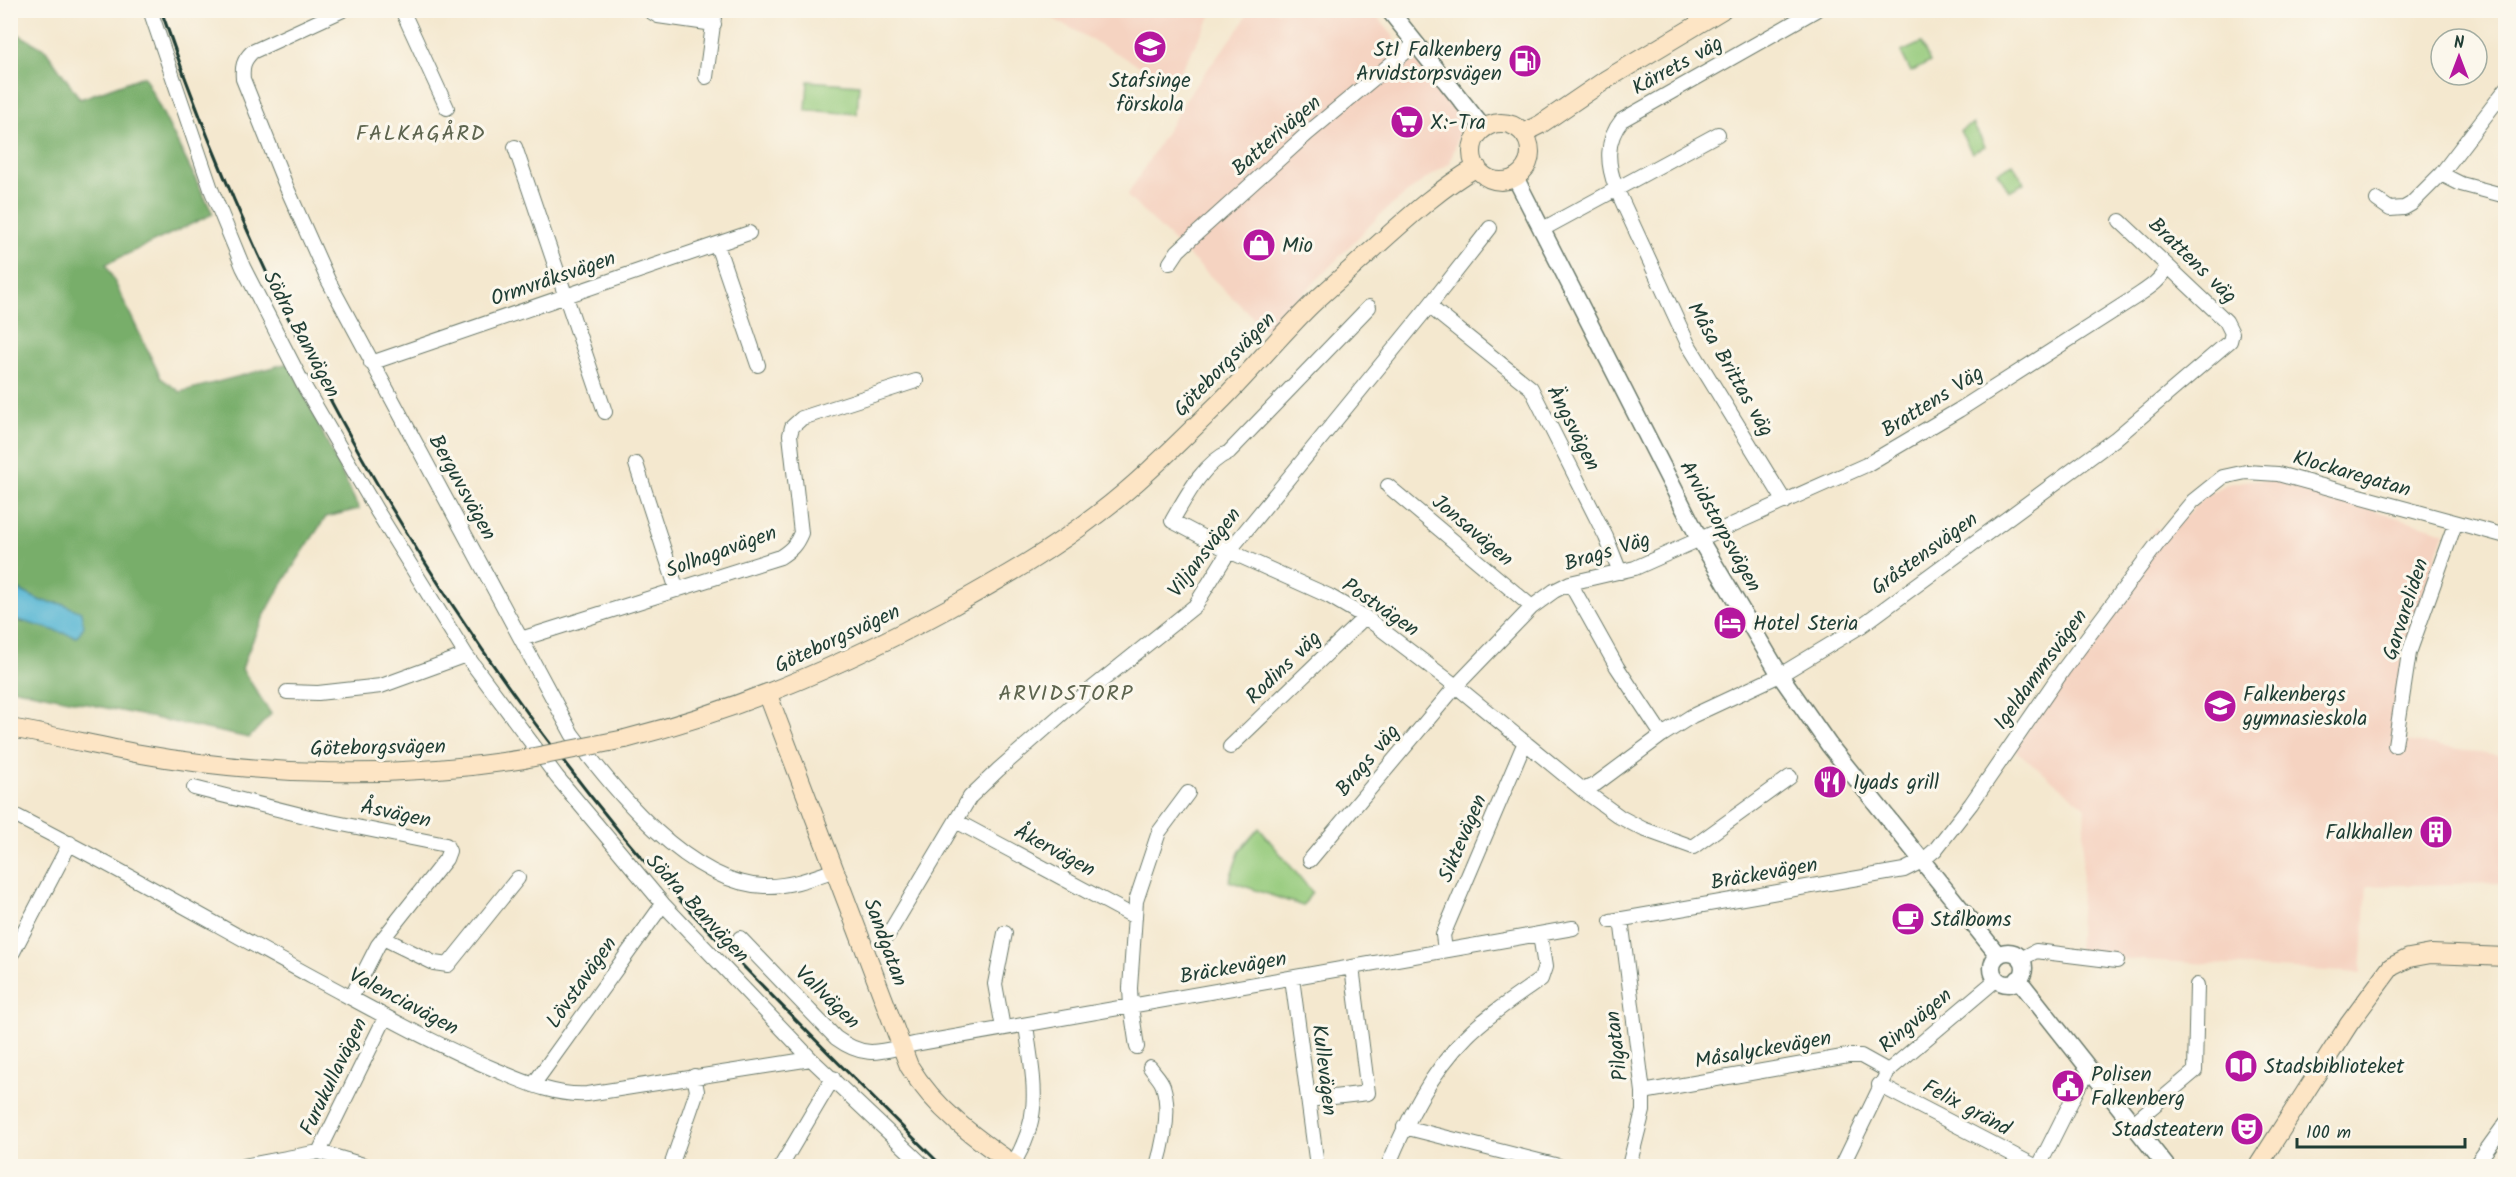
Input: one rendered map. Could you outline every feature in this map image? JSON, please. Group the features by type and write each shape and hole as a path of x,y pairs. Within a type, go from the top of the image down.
{"main road":[{"path":"1522,133 1541,124 1661,45 1722,10"},
{"path":"1504,123 1522,133 1528,143 1530,155 1526,166 1515,177 1496,180 1483,174 1473,157 1473,146 1477,136 1494,124 1504,123"},
{"name":"Göteborgsvägen","path":"10,728 136,753 209,764 303,771 437,771 524,759 625,739 677,726 768,695 899,635 1006,578 1101,513 1216,406 1311,305 1428,201 1451,182 1477,167"},
{"name":"Sandgatan","path":"768,695 909,1066 931,1097 958,1123 1014,1165"},
{"name":"Göteborgsvägen","path":"10,716 62,737"},
{"path":"2258,1167 2349,1024 2391,967 2409,958 2431,954 2505,957"}],"street":[{"name":"Södra Banvägen","path":"150,10 211,189 243,267 304,386 383,521 466,655 557,777 663,904 811,1059 924,1167"},
{"name":"Berguvsvägen","path":"343,10 252,52 245,59 242,67 243,79 286,186 328,280 572,734 590,759 647,821 684,854 714,873 736,881 764,886 800,882 835,870"},
{"path":"402,10 447,108"},
{"name":"Kärrets väg","path":"1616,188 1610,170 1609,153 1614,129 1622,120 1816,10"},
{"path":"651,11 669,19 714,17 706,77"},
{"path":"1394,12 1415,44 1484,129"},
{"name":"Batterivägen","path":"1170,263 1178,251 1308,133 1415,44"},
{"path":"2377,200 2390,209 2404,208 2441,174 2505,89"},
{"path":"1541,230 1718,135"},
{"path":"515,147 605,412"},
{"path":"2441,174 2462,184 2505,196"},
{"name":"Arvidstorpsvägen","path":"1515,177 1700,540 1780,675 1829,745 1998,955"},
{"name":"Måsa Brittas väg","path":"1616,188 1688,344 1785,502"},
{"name":"Brattens väg","path":"2120,221 2163,259 2167,266 2226,321 2232,333"},
{"name":"Viljansvägen","path":"888,935 970,797 1079,699 1195,606 1229,550 1490,228"},
{"name":"Ormvråksvägen","path":"371,363 749,233"},
{"path":"717,245 758,365"},
{"name":"Brattens Väg","path":"1700,540 1866,465 1950,416 2137,296 2164,274 2167,266"},
{"name":"Ängsvägen","path":"1429,306 1531,388 1606,537 1620,572"},
{"name":"Postvägen","path":"1369,307 1229,452 1217,457 1189,492 1172,521 1329,596 1365,617 1456,686 1582,790 1628,821 1694,847 1790,777"},
{"name":"Gråstensvägen","path":"1582,790 1596,784 1662,735 1692,716 1780,675 1861,626 2115,439 2195,369 2225,346 2230,341 2232,333"},
{"name":"Solhagavägen","path":"521,639 780,557 796,545 801,533 790,435 794,423 802,418 916,381"},
{"path":"636,464 677,590"},
{"name":"Klockaregatan","path":"2193,501 2223,477 2258,472 2278,474 2505,536"},
{"name":"Jonsavägen","path":"1388,486 1532,607"},
{"name":"Igeldammsvägen","path":"1922,861 1935,850 1971,804 2063,670 2158,543 2193,501"},
{"name":"Garvareliden","path":"2395,745 2409,653 2455,524"},
{"name":"Brags Väg","path":"1456,686 1532,607 1554,591 1570,583 1635,568 1700,540"},
{"path":"1570,583 1617,667 1662,735"},
{"name":"Rodins väg","path":"1230,747 1365,617"},
{"path":"287,692 318,693 381,686 466,655"},
{"name":"Brags väg","path":"1310,860 1456,686"},
{"name":"Siktevägen","path":"1445,950 1443,935 1525,742"},
{"name":"Åsvägen","path":"194,788 317,819 446,845 449,851 446,859 383,938 351,998"},
{"path":"1137,1047 1131,1007 1136,901 1159,832 1188,793"},
{"name":"Valenciavägen","path":"10,813 70,843 385,1018 478,1063 533,1085 572,1095 811,1059"},
{"name":"Åkervägen","path":"956,821 1135,917"},
{"path":"13,952 70,843"},
{"name":"Bräckevägen","path":"1616,920 1904,870 1922,861"},
{"path":"383,938 434,963 442,966 448,965 518,878"},
{"name":"Lövstavägen","path":"533,1085 663,904"},
{"name":"Pilgatan","path":"1616,920 1643,1092 1643,1111 1629,1167"},
{"name":"Bräckevägen","path":"901,1046 1573,928"},
{"path":"1003,1029 994,984 1005,933"},
{"path":"1388,1167 1404,1126 1420,1098 1466,1037 1541,979 1545,967 1540,934"},
{"name":"Vallvägen","path":"740,938 836,1038 850,1049 882,1052 901,1046"},
{"path":"2021,959 2036,951 2117,961"},
{"path":"2013,953 2021,959 2023,972 2018,980 2005,983 1997,979 1992,970 1998,955 2013,953"},
{"path":"1308,1100 1368,1093 1352,967"},
{"name":"Kullevägen","path":"1292,978 1317,1167"},
{"name":"Ringvägen","path":"1842,1167 1887,1071 1997,979"},
{"path":"2018,980 2166,1167"},
{"path":"2132,1124 2195,1071 2198,985"},
{"name":"Furukullavägen","path":"319,1152 385,1018"},
{"path":"1014,1165 1024,1146 1033,1120 1035,1098 1026,1025"},
{"name":"Måsalyckevägen","path":"1643,1092 1848,1056 1861,1056 1887,1071"},
{"path":"1150,1067 1163,1085 1166,1103 1165,1126 1157,1167"},
{"path":"2039,1167 2079,1086 2090,1072"},
{"path":"670,1167 697,1091 694,1076"},
{"path":"781,1167 833,1078"},
{"name":"Felix gränd","path":"1879,1085 2035,1167"},
{"path":"2475,1167 2505,1123"},
{"path":"1404,1126 1537,1164 1559,1167"},
{"path":"243,1167 319,1152 367,1167"}],"shaded area":[{"name":"Stafsinge förskola","path":"1214,10 1173,84 1039,11"},
{"path":"1249,11 1373,11 1394,37 1392,53 1398,61 1420,63 1456,107 1461,127 1450,163 1421,182 1380,215 1267,331 1127,196 1193,88 1241,26"},
{"name":"Falkenbergs gymnasieskola","path":"2251,480 2277,481 2445,532 2403,650 2392,739 2505,756 2506,865 2503,883 2367,886 2361,973 2078,956 2085,807 2014,749 2121,599 2155,528 2169,534 2204,497 2227,484"}],"green space":[{"path":"11,30 46,50 80,99 144,76 213,214 106,264 161,378 180,392 289,363 359,509 326,517 278,590 258,629 242,669 271,714 249,738 11,688 10,618 23,623 63,604 41,601 14,587 11,588"},
{"path":"1921,43 1930,62 1911,72 1901,52"},
{"path":"808,81 859,85 857,114 806,110"},
{"path":"1973,124 1985,146 1972,153 1960,131"},
{"path":"2013,164 2024,183 2009,191 1998,172"},
{"path":"1259,828 1312,892 1303,906 1229,881 1240,850"}],"water":[{"path":"11,588 41,601 63,604 81,612 84,626 77,637 11,618"}],"railway":[{"path":"161,10 202,122 248,232 299,339 354,443 415,545 479,645 548,741 652,870 771,995 942,1166"}],"place":[{"name":"Stafsinge förskola","path":"1150,47"},
{"name":"St1 Falkenberg Arvidstorpsvägen","path":"1525,61"},
{"name":"X:-Tra","path":"1407,122"},
{"name":"Mio","path":"1259,245"},
{"name":"Hotel Steria","path":"1730,623"},
{"name":"Falkenbergs gymnasieskola","path":"2220,706"},
{"name":"Iyads grill","path":"1830,782"},
{"name":"Falkhallen","path":"2436,832"},
{"name":"Stålboms","path":"1908,919"},
{"name":"Stadsbiblioteket","path":"2241,1066"},
{"name":"Polisen Falkenberg","path":"2068,1086"},
{"name":"Stadsteatern","path":"2247,1129"}],"district":[{"name":"FALKAGÅRD","path":"421,132"},
{"name":"ARVIDSTORP","path":"1066,692"}]}
